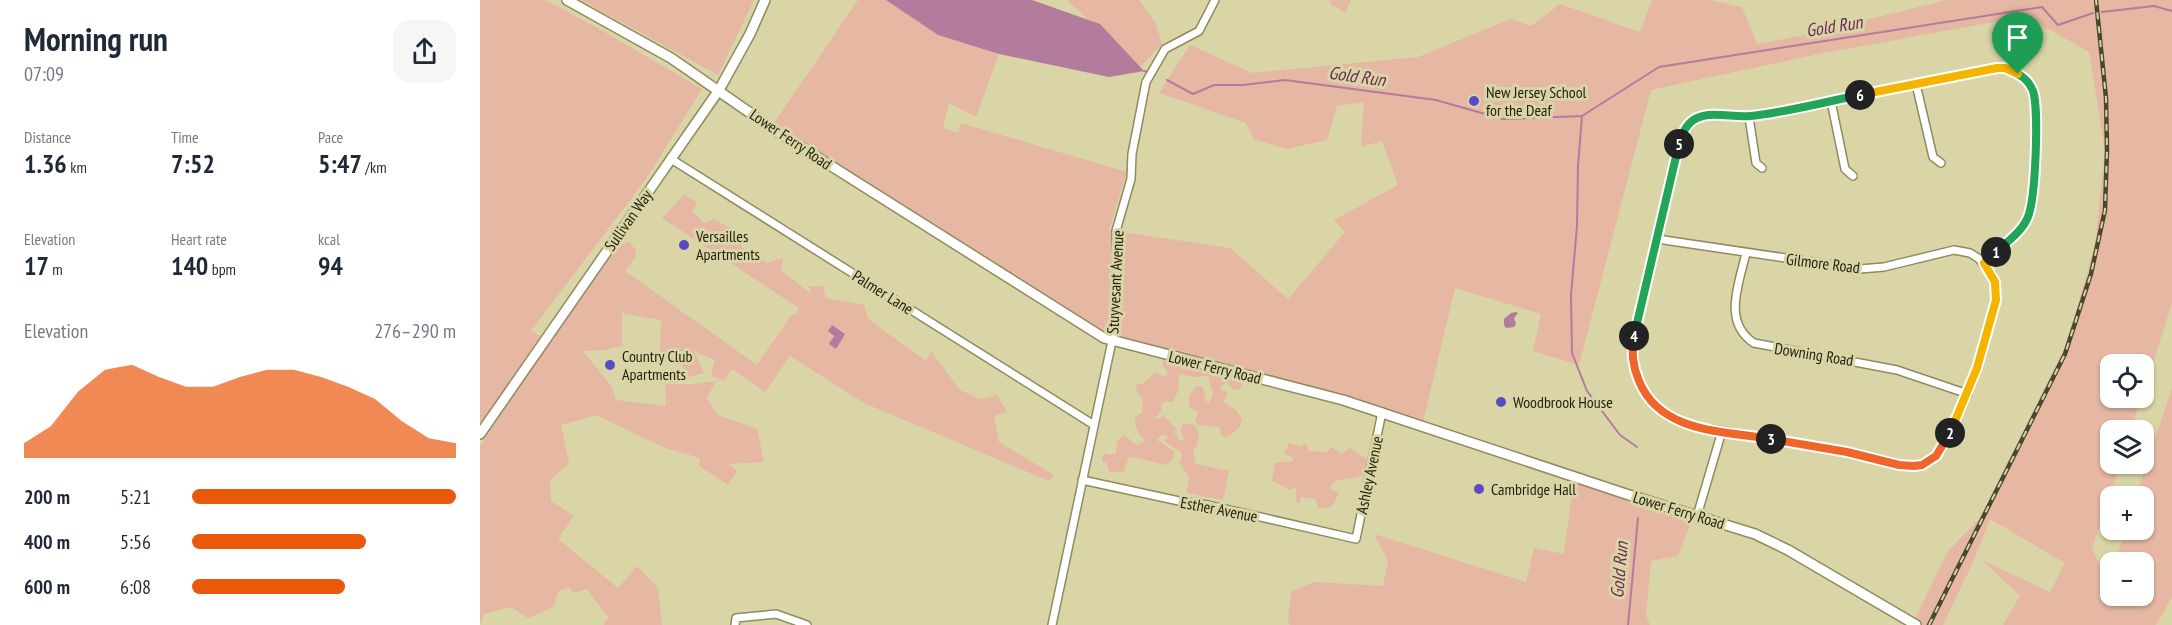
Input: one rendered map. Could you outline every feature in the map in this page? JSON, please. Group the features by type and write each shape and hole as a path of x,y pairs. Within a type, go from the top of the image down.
{"street":[{"name":"Lower Ferry Road","path":"567,0 670,58 789,139 1112,341 1308,390 1382,412 1772,542 1916,625"},
{"name":"Sullivan Way","path":"480,434 719,90 750,34 765,0"},
{"name":"Stuyvesant Avenue","path":"1052,625 1115,332 1118,285 1116,231 1131,179 1132,154 1146,82 1165,50 1198,31 1215,0"},
{"path":"1997,68 2012,70 2024,78 2035,97 2036,147 2032,202 2027,219 2017,233 1984,263 1995,282 1996,300 1986,340 1968,394 1941,450 1930,461 1914,466 1899,465 1847,452 1691,426 1665,414 1648,397 1637,377 1633,342 1687,125 1696,118 1710,115 1749,117 1916,84 1997,68"},
{"path":"1916,84 1933,157 1941,163"},
{"path":"1831,101 1845,169 1853,176"},
{"path":"1749,117 1756,163 1762,168"},
{"name":"Palmer Lane","path":"671,159 1094,425"},
{"name":"Gilmore Road","path":"1657,239 1860,269 1884,267 1954,250 1970,253 1984,263"},
{"name":"Downing Road","path":"1746,253 1734,312 1742,332 1755,343 1897,370 1968,394"},
{"name":"Ashley Avenue","path":"1356,539 1382,412"},
{"path":"1697,516 1722,431"},
{"name":"Esther Avenue","path":"1082,480 1208,505 1356,539"},
{"path":"735,625 736,618 776,614 807,625"}],"shaded area":[{"path":"480,0 545,0 702,89 646,179 531,331 549,340 617,246 629,242 635,249 636,256 625,271 757,365 792,314 796,314 799,308 662,218 684,195 697,202 692,211 704,223 714,219 744,236 741,247 767,263 783,258 781,270 811,294 809,286 823,286 826,298 864,305 868,319 926,361 931,351 960,390 980,399 997,395 1007,412 994,416 999,442 1054,475 1049,481 864,403 790,356 765,392 732,369 724,381 711,376 715,360 694,351 704,373 686,378 680,356 660,355 661,320 622,313 622,346 606,350 583,351 612,387 616,400 666,406 665,384 716,381 707,398 718,415 757,429 764,462 728,464 737,471 728,485 699,466 700,458 665,448 596,415 561,425 569,463 550,480 551,501 574,516 558,539 618,588 637,566 658,588 662,625 604,625 604,622 609,619 587,589 574,593 568,587 559,591 553,607 528,618 511,607 484,614 480,625 480,446 490,431 480,425"},
{"path":"581,0 754,0 718,75"},
{"path":"858,0 886,0 938,35 999,54 976,117 949,103 943,128 958,133 961,123 1127,172 1109,230 1230,248 1288,299 1345,232 1334,220 1398,185 1382,141 1361,147 1364,102 1337,106 1327,140 1286,149 1254,139 1246,123 1159,93 1190,45 1252,73 1418,57 1511,19 1531,26 1560,4 1640,32 1652,0 1709,0 1742,7 1757,44 1810,34 1946,0 2172,0 2172,303 2154,360 2154,354 2100,354 2100,408 2138,408 2134,420 2100,420 2100,474 2117,474 2113,486 2100,486 2100,525 2092,549 2100,565 2100,606 2154,606 2154,552 2118,552 2123,540 2154,540 2154,486 2139,486 2143,474 2154,474 2154,442 2172,388 2172,597 2156,625 2003,625 2020,596 1982,560 2050,592 2065,563 1990,519 1974,560 1943,625 1912,625 1948,551 1982,516 2067,343 2095,244 2105,150 2089,52 2026,16 1814,55 1651,90 1579,365 1533,351 1541,314 1455,288 1422,426 1108,335 1023,288 774,123"},
{"path":"886,0 1032,0 1100,24 1144,71 1109,77 999,54 938,35"},
{"path":"1067,0 1139,0 1156,24 1162,44 1140,67"},
{"path":"1330,0 1351,0 1345,13 1332,7"},
{"path":"1518,313 1514,318 1516,324 1514,327 1506,328 1504,319"},
{"path":"832,325 845,334 836,349 829,344 834,336 828,331"},
{"path":"1166,355 1243,382 1240,390 1234,390 1227,383 1220,389 1227,393 1226,398 1222,401 1236,410 1242,420 1239,428 1226,438 1221,434 1219,427 1198,425 1195,419 1199,412 1189,408 1189,396 1196,386 1203,387 1206,401 1209,403 1213,394 1208,376 1193,377 1179,374 1178,391 1173,402 1162,403 1161,411 1155,418 1163,415 1178,430 1172,432 1177,434 1178,439 1182,441 1184,439 1180,430 1184,423 1195,425 1199,433 1198,442 1195,444 1198,446 1193,449 1196,464 1229,471 1223,500 1186,493 1189,478 1179,461 1182,453 1164,441 1168,438 1167,435 1162,435 1156,440 1174,452 1172,461 1166,465 1129,456 1124,472 1109,472 1106,462 1102,462 1102,456 1106,453 1110,455 1116,453 1117,442 1124,435 1137,445 1145,441 1136,425 1135,417 1142,413 1143,400 1135,388 1137,384 1142,384 1155,373 1166,377 1168,372 1162,365"},
{"path":"1289,443 1300,446 1306,443 1309,451 1326,452 1332,447 1342,454 1350,447 1357,454 1368,459 1366,474 1333,482 1330,489 1339,493 1332,507 1318,508 1316,499 1301,497 1300,503 1296,502 1296,486 1291,490 1272,481 1275,463 1293,461 1293,458 1284,453"},
{"path":"1574,478 1694,514 1678,556 1651,561 1646,615 1650,625 1290,625 1288,621 1291,592 1314,582 1383,586 1388,561 1374,534 1526,582 1534,548 1564,554"}],"waterway":[{"name":"Gold Run","path":"2102,12 2154,6 2172,11"},
{"name":"Gold Run","path":"1167,80 1193,94 1214,85 1243,85 1285,80 1436,100 1503,119 1582,116 1659,67 2042,7 2058,25 2093,13"},
{"name":"Gold Run","path":"1144,71 1155,75"},
{"name":"Gold Run","path":"1582,116 1571,295 1572,353 1587,391 1620,435 1637,447"},
{"name":"Gold Run","path":"1628,625 1638,518"}],"railway":[{"path":"1929,625 2065,354 2091,274 2105,210 2107,150 2106,98 2096,0"}],"place":[{"name":"New Jersey School for the Deaf","path":"1474,101"},
{"name":"Versailles Apartments","path":"684,245"},
{"name":"Country Club Apartments","path":"610,365"},
{"name":"Woodbrook House","path":"1501,402"},
{"name":"Cambridge Hall","path":"1479,489"}],"route":[{"path":"1997,68 2005,68 2018,74 2030,84 2035,97 2036,147 2031,210 2017,233 1984,263 1995,282 1996,300 1986,340 1968,394 1954,426 1936,456 1922,465 1906,466 1847,452 1691,426 1672,419 1655,406 1641,387 1637,377 1632,354 1633,342 1678,147 1687,125 1696,118 1710,115 1744,117 1762,115 1997,68"}]}
